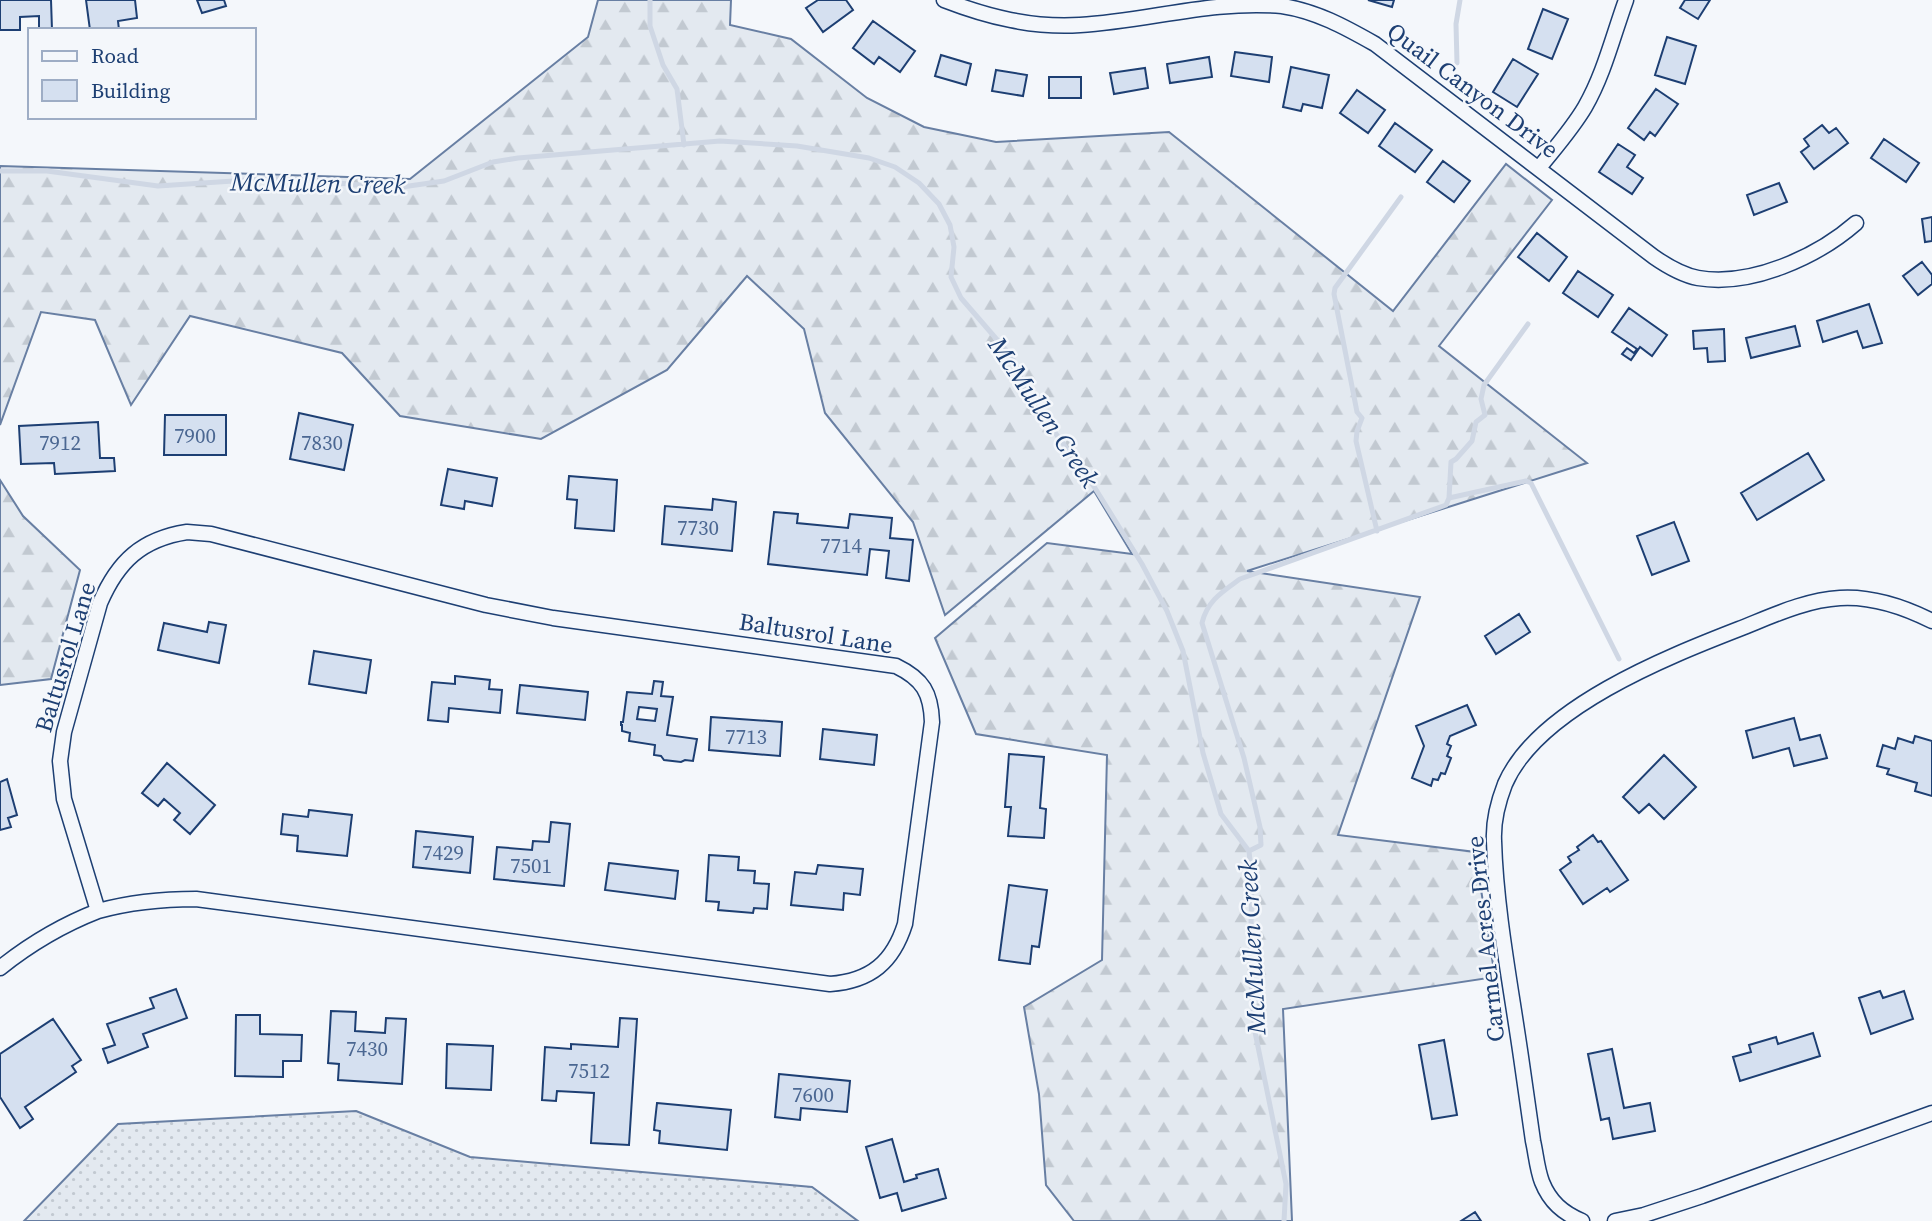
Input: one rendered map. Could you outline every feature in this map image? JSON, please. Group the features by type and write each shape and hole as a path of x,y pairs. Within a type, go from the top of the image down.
{"street":[{"name":"Quail Canyon Drive","path":"944,0 1000,19 1039,25 1079,25 1122,20 1211,4 1315,6 1375,44 1654,257 1674,269 1696,277 1718,280 1741,278 1784,265 1821,249 1856,223"},
{"path":"1539,168 1585,107 1600,76 1626,0"},
{"name":"Baltusrol Lane","path":"0,968 51,933 98,911 128,903 196,899 830,984 847,983 863,978 879,968 900,940 905,924 932,722 929,696 923,685 896,666 554,618 486,605 211,534 187,532 171,535 140,549 122,565 108,584 100,603 64,732 60,761 64,799 98,911"},
{"name":"Carmel Acres Drive","path":"1583,1221 1559,1208 1542,1182 1528,1108 1498,895 1494,838 1498,803 1512,771 1546,732 1603,692 1691,648 1792,608 1814,602 1850,598 1873,600 1900,607 1932,621"},
{"path":"1615,1221 1644,1215 1702,1196 1932,1113"}],"green space":[{"path":"598,0 731,0 730,25 791,39 867,98 924,127 996,142 1169,132 1393,311 1506,164 1552,200 1439,346 1587,463 1247,571 1420,597 1338,835 1475,852 1495,977 1283,1009 1292,1221 1074,1221 1046,1185 1039,1094 1024,1007 1102,960 1107,755 976,734 935,638 1047,543 1132,554 1094,491 945,615 913,522 825,413 804,329 747,276 667,370 541,439 400,416 342,353 190,316 131,405 95,320 41,312 0,425 0,166 410,179 588,37"},
{"path":"0,480 23,516 80,570 51,679 0,685"},
{"path":"356,1111 470,1157 812,1187 858,1221 24,1221 118,1124"}],"building":[{"path":"0,0 51,0 52,28 39,28 39,16 20,17 20,30 0,30"},
{"path":"86,0 135,0 137,18 118,21 119,28 90,28"},
{"path":"197,0 224,0 226,6 202,13"},
{"path":"818,0 846,0 853,10 823,32 806,8"},
{"path":"1368,0 1394,0 1392,7"},
{"path":"1685,0 1710,0 1698,19 1680,8"},
{"path":"1543,9 1568,19 1552,59 1528,49"},
{"path":"873,21 915,51 900,72 879,57 874,64 853,48"},
{"path":"1667,37 1696,46 1685,84 1655,75"},
{"path":"1235,52 1272,57 1269,82 1231,76"},
{"path":"941,55 971,64 966,85 935,76"},
{"path":"1209,57 1212,77 1170,83 1167,64"},
{"path":"1513,59 1538,74 1517,107 1493,92"},
{"path":"1291,67 1329,75 1322,108 1303,104 1301,111 1283,107"},
{"path":"1145,68 1148,88 1114,94 1110,73"},
{"path":"996,70 1027,75 1023,96 992,91"},
{"path":"1049,77 1081,77 1081,98 1049,98"},
{"path":"1656,89 1678,104 1655,136 1650,132 1644,140 1628,128"},
{"path":"1357,90 1385,110 1368,133 1340,113"},
{"path":"1395,123 1432,150 1415,172 1379,146"},
{"path":"1822,125 1829,133 1836,128 1848,143 1814,169 1801,152 1809,146 1804,139"},
{"path":"1884,139 1919,163 1906,182 1871,158"},
{"path":"1618,144 1635,155 1627,167 1643,178 1632,194 1599,172"},
{"path":"1443,161 1470,181 1454,202 1427,182"},
{"path":"1779,183 1787,202 1754,215 1747,195"},
{"path":"1932,217 1932,241 1925,242 1922,219"},
{"path":"1537,233 1567,257 1549,281 1518,257"},
{"path":"1922,262 1932,275 1932,284 1918,295 1903,276"},
{"path":"1578,271 1613,295 1598,317 1563,293"},
{"path":"1869,304 1882,343 1863,348 1857,331 1823,342 1817,321"},
{"path":"1629,308 1667,335 1652,356 1640,347 1631,360 1622,354 1627,348 1634,353 1637,349 1612,332"},
{"path":"1795,326 1800,346 1751,358 1746,338"},
{"path":"1724,329 1725,361 1708,362 1707,348 1694,349 1693,331"},
{"path":"299,413 353,425 344,470 290,459"},
{"path":"165,415 226,415 226,455 164,455"},
{"path":"98,422 100,458 114,458 115,471 55,474 54,463 21,464 19,426"},
{"path":"1808,453 1824,480 1757,520 1741,493"},
{"path":"448,469 497,478 492,506 465,501 464,509 441,505"},
{"path":"569,476 617,480 614,531 575,528 577,500 567,499"},
{"path":"713,499 736,502 732,551 662,544 665,506 712,510"},
{"path":"774,512 798,514 797,523 848,528 850,514 892,518 890,538 913,540 909,581 886,578 889,551 870,549 867,575 768,564"},
{"path":"1674,522 1689,561 1652,575 1637,536"},
{"path":"1519,614 1530,632 1496,654 1485,636"},
{"path":"209,622 226,625 219,663 158,650 164,623 207,632"},
{"path":"314,651 371,660 366,693 309,684"},
{"path":"455,676 490,680 489,689 502,690 500,713 449,708 448,722 428,720 432,682 455,684"},
{"path":"654,681 663,682 661,696 673,697 667,735 697,739 693,761 664,760 661,756 654,755 655,745 629,741 630,733 622,731 621,722 627,692 652,694","holes":["639,707 657,709 655,721 637,719"]},
{"path":"520,685 588,692 585,720 517,713"},
{"path":"1467,705 1476,725 1450,736 1447,744 1451,746 1447,756 1451,758 1445,774 1441,773 1438,780 1433,779 1431,786 1412,778 1424,746 1416,726"},
{"path":"711,717 782,722 780,756 709,750"},
{"path":"1794,718 1800,740 1820,735 1827,758 1794,766 1789,748 1753,758 1746,731"},
{"path":"823,729 877,735 874,765 820,759"},
{"path":"1915,736 1932,741 1932,796 1915,791 1917,783 1887,774 1889,769 1877,766 1883,745 1895,749 1898,738 1913,743"},
{"path":"1009,754 1044,757 1040,808 1046,809 1044,838 1008,836 1011,807 1005,807"},
{"path":"1664,755 1696,787 1664,819 1649,804 1639,813 1623,797"},
{"path":"167,763 215,805 190,834 174,820 180,813 164,799 158,806 142,793"},
{"path":"7,779 17,815 8,818 11,827 0,830 0,782"},
{"path":"309,810 352,815 347,856 297,851 298,836 281,834 283,814 308,817"},
{"path":"551,822 570,824 564,886 494,879 497,847 532,850 533,841 549,842"},
{"path":"416,831 473,837 470,873 413,867"},
{"path":"1593,835 1598,842 1601,841 1628,880 1610,892 1607,888 1583,904 1560,870 1571,862 1568,857 1579,850 1577,847"},
{"path":"709,855 739,857 738,870 755,871 754,883 769,884 767,909 754,908 753,913 718,910 719,902 706,901"},
{"path":"609,863 678,871 675,899 605,890"},
{"path":"818,865 863,869 860,895 844,893 843,910 791,905 795,872 816,874"},
{"path":"1009,885 1047,890 1039,947 1032,946 1030,964 999,960"},
{"path":"176,989 187,1018 143,1034 148,1047 108,1063 103,1049 115,1045 107,1024 154,1008 150,998"},
{"path":"1880,991 1883,998 1904,991 1913,1019 1871,1034 1859,998"},
{"path":"331,1011 356,1012 355,1031 385,1033 386,1018 406,1019 402,1084 338,1080 339,1064 328,1063"},
{"path":"236,1015 260,1015 260,1034 302,1035 301,1061 283,1061 283,1077 235,1076"},
{"path":"620,1018 637,1019 629,1145 591,1143 594,1093 557,1091 556,1101 542,1100 545,1047 571,1049 571,1044 618,1047"},
{"path":"53,1019 81,1060 72,1066 76,1072 25,1107 33,1119 20,1128 0,1097 0,1054"},
{"path":"1813,1033 1820,1056 1740,1081 1733,1057 1751,1052 1749,1045 1776,1037 1778,1044"},
{"path":"1444,1040 1457,1115 1432,1119 1419,1045"},
{"path":"447,1044 493,1046 491,1090 446,1088"},
{"path":"1612,1049 1624,1108 1650,1103 1655,1131 1613,1139 1609,1118 1601,1120 1588,1054"},
{"path":"779,1074 850,1081 847,1112 801,1108 800,1120 775,1117"},
{"path":"657,1103 731,1110 727,1150 659,1143 660,1131 654,1130"},
{"path":"892,1139 904,1182 917,1178 916,1175 938,1169 946,1198 902,1211 897,1193 880,1198 866,1147"},
{"path":"1475,1212 1481,1221 1461,1221"}],"waterway":[{"path":"650,0 650,26 663,65 677,89 684,145"},
{"path":"1457,63 1456,24 1460,0"},
{"name":"McMullen Creek","path":"0,171 47,171 158,186 280,178 395,188 444,181 493,162 518,158 720,141 797,146 869,158 895,167 919,183 939,204 950,225 954,247 951,277 961,298 1012,357 1028,395 1095,488 1142,564 1167,611 1183,651 1203,753 1221,814 1249,851 1252,881 1250,972 1255,1032 1286,1184 1284,1221"},
{"path":"1377,531 1356,441 1362,418 1357,412 1334,294 1335,288 1401,197"},
{"path":"1249,851 1261,845 1260,827 1244,758 1202,623 1204,615 1216,598 1240,579 1446,505 1449,498 1451,462 1472,441 1476,422 1485,415 1481,399 1484,385 1528,324"},
{"path":"1449,498 1526,481 1531,483 1619,659"}]}
